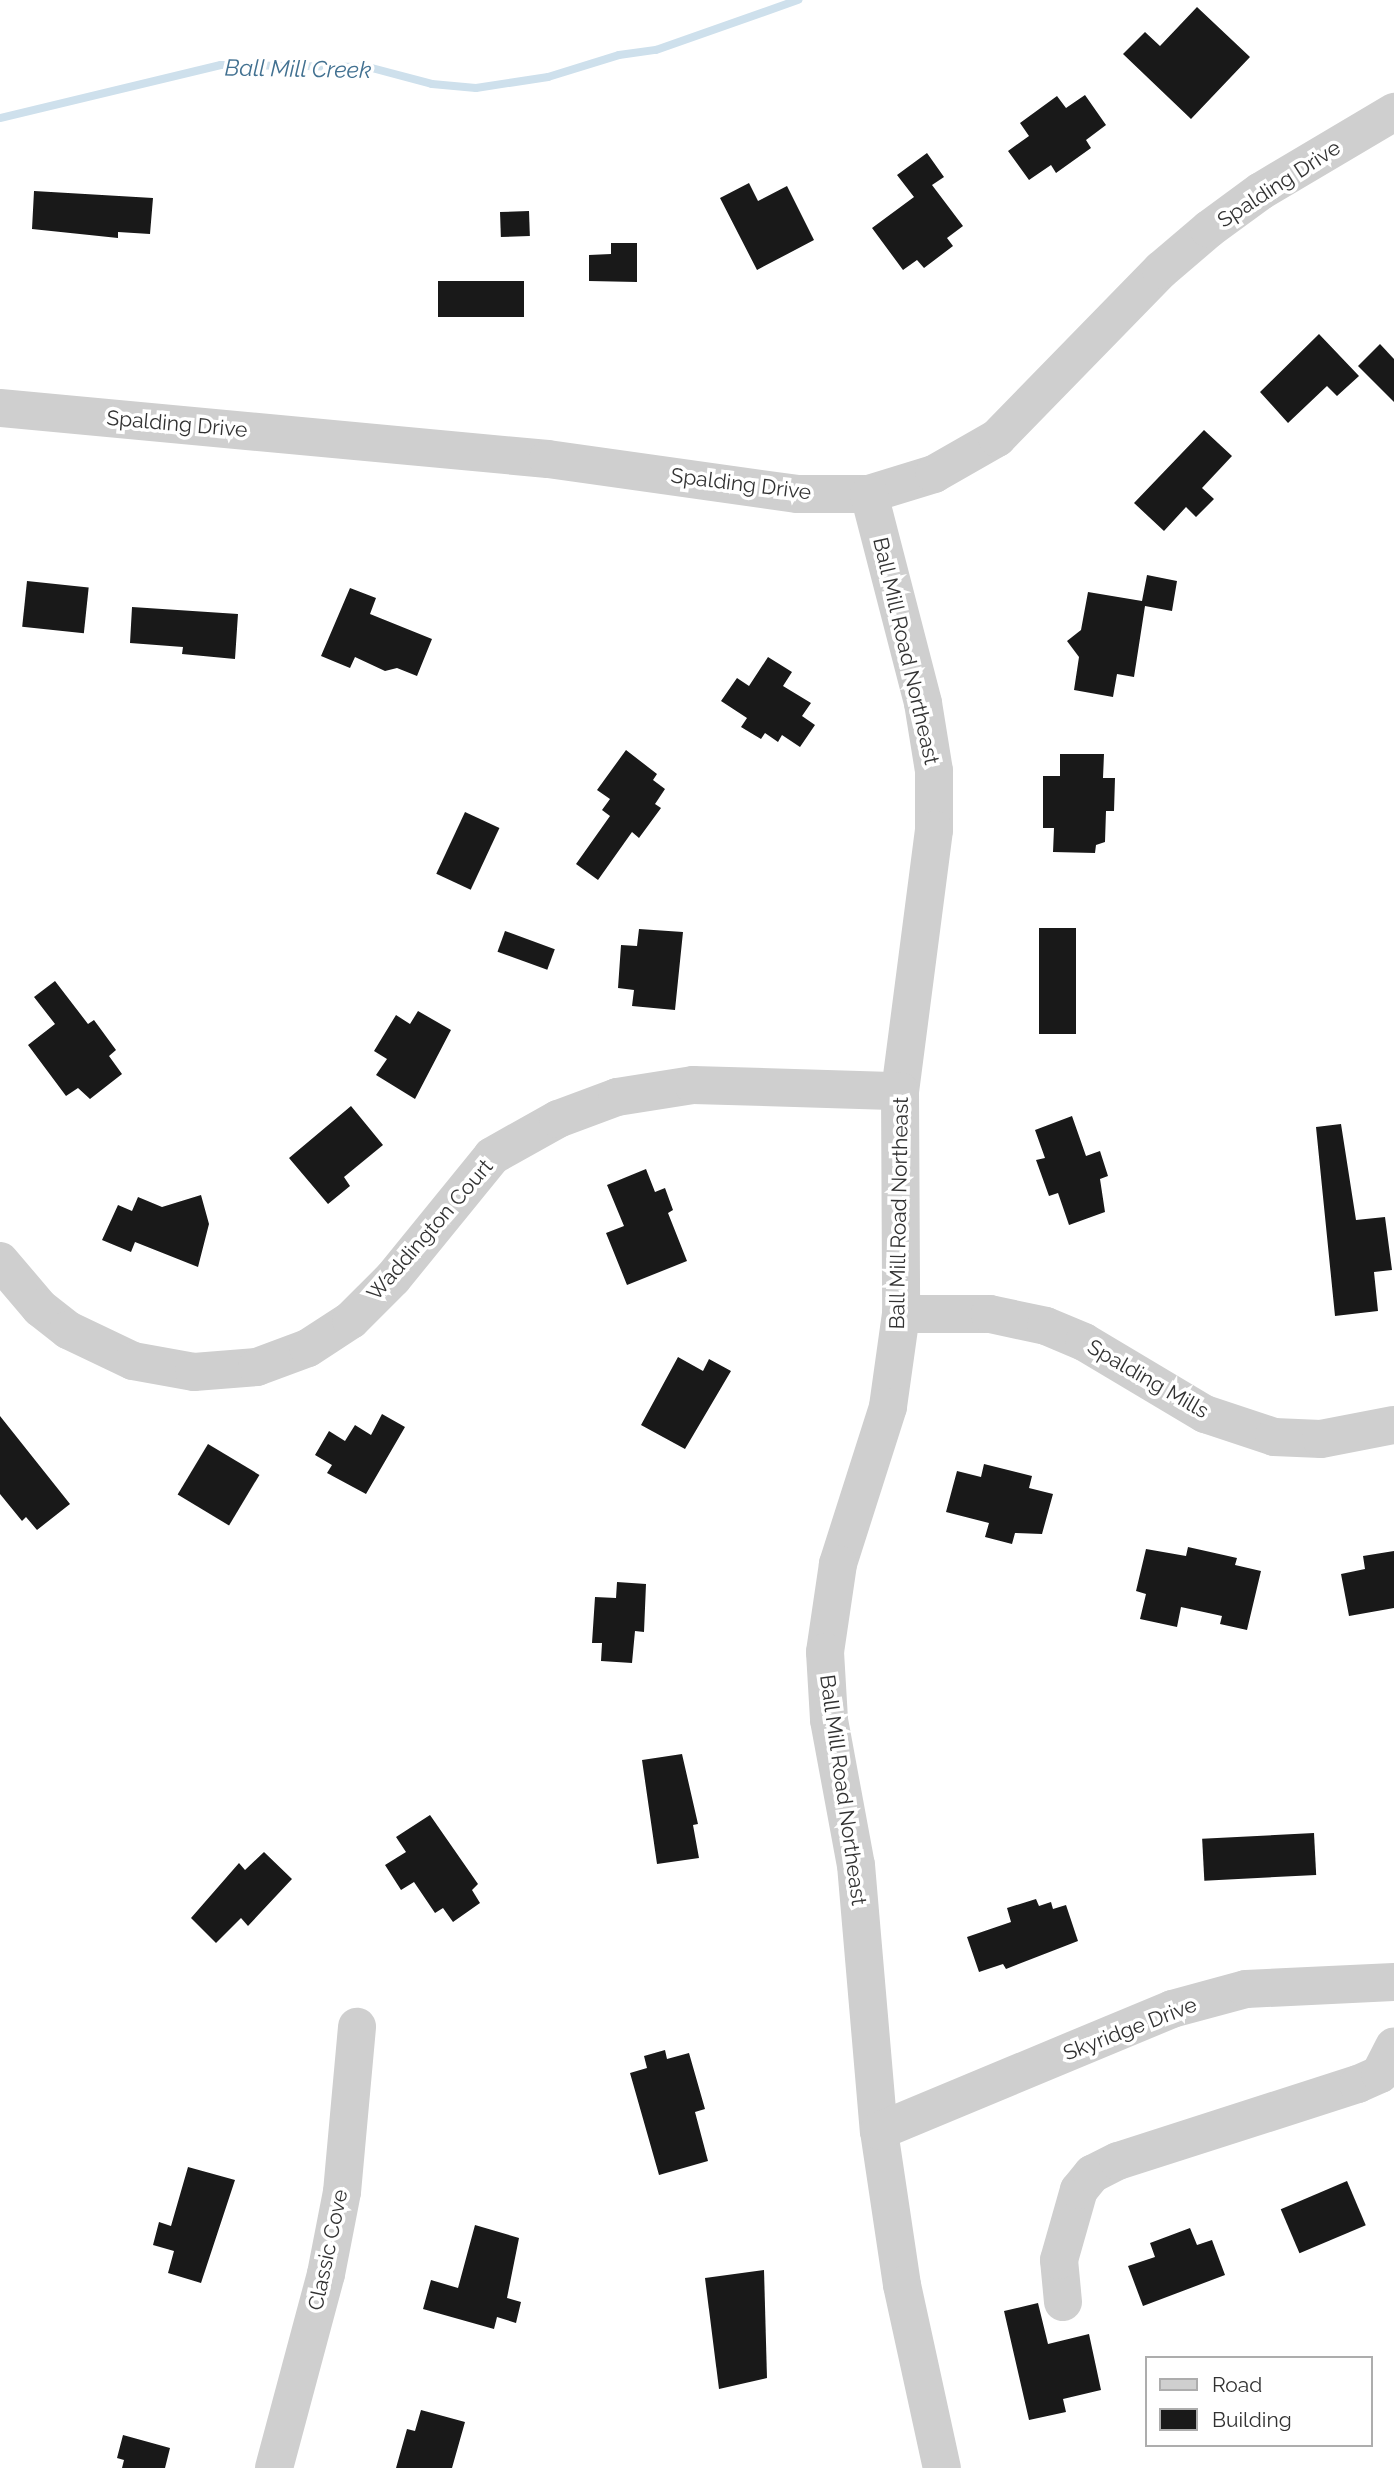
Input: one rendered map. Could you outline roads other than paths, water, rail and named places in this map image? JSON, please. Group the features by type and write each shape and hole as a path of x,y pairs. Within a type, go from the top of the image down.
{"street":[{"name":"Spalding Drive","path":"0,408 405,443 797,494 869,494 934,474 997,438 1161,270 1209,229 1261,191 1394,112"},
{"name":"Ball Mill Road Northeast","path":"869,494 923,703 934,771 934,830 900,1091 901,1314 888,1407 838,1564 825,1652 829,1720 856,1865 879,2131 902,2285 942,2468"},
{"name":"Waddington Court","path":"7,1286 68,1330 133,1361 194,1372 257,1367 308,1348 351,1320 393,1278 492,1156 558,1119 617,1097 692,1085 900,1091"},
{"name":"Spalding Mills","path":"901,1314 990,1314 1046,1326 1084,1342 1205,1414 1274,1437 1321,1440 1394,1425"},
{"name":"Skyridge Drive","path":"879,2131 1171,2010 1246,1989 1393,1990"},
{"name":"Classic Cove","path":"274,2468 326,2274 342,2192 356,2027"},
{"path":"1063,2302 1062,2249 1079,2190 1092,2174 1118,2161 1358,2084 1380,2074 1394,2046"}],"waterway":[{"name":"Ball Mill Creek","path":"0,118 221,65 368,67 432,84 476,88 548,77 619,55 656,50 798,0"}]}
